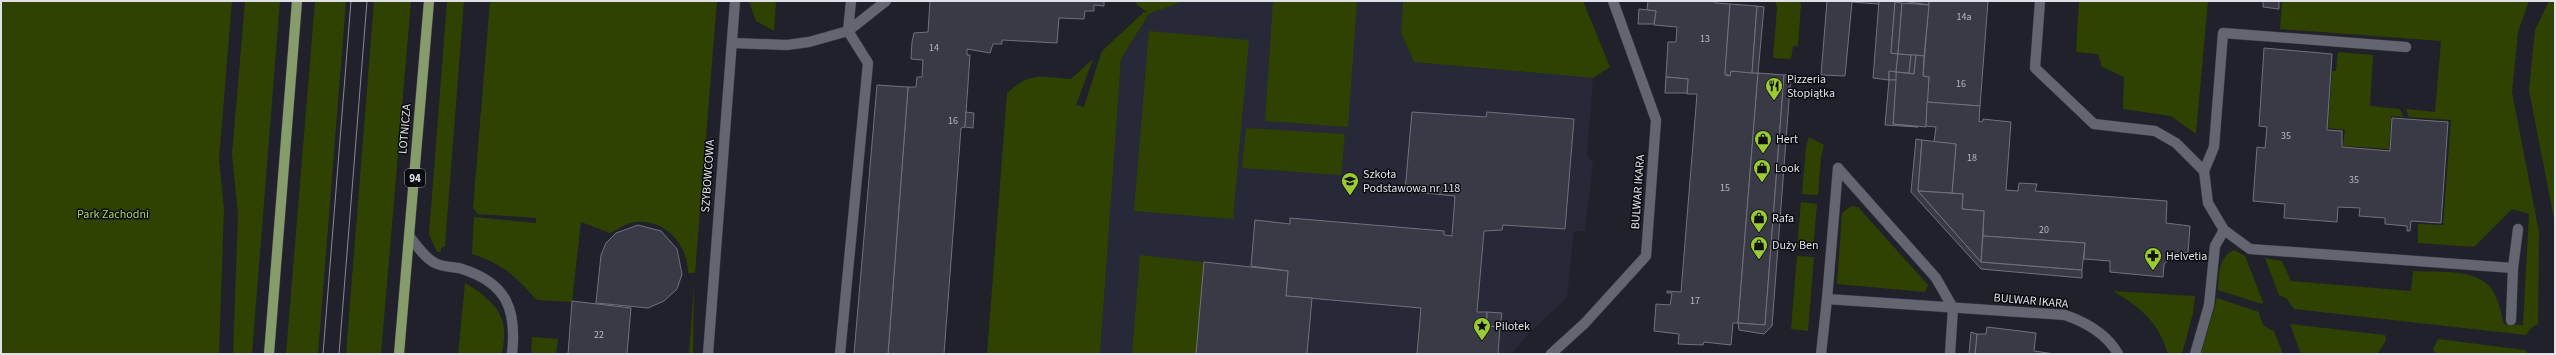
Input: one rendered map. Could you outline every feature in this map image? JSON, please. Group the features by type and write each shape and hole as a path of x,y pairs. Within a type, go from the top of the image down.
{"main road":[{"path":"269,354 298,1"},
{"name":"LOTNICZA","path":"399,354 429,1"}],"street":[{"name":"SZYBOWCOWA","path":"708,354 735,1"},
{"path":"840,354 868,63 848,31 851,1"},
{"path":"732,43 787,45 809,42 848,31 886,1"},
{"name":"BULWAR IKARA","path":"1551,354 1585,323 1646,256 1656,120 1613,1"},
{"path":"2040,1 2035,68 2094,124 2156,131 2176,143 2204,171"},
{"path":"2406,47 2223,33 2214,147 2204,171 2208,203 2224,230 2250,249 2513,268"},
{"path":"1821,354 1838,168 1936,278 1953,308 1950,354"},
{"path":"2511,320 2513,268 2518,229"},
{"path":"2195,354 2209,305 2215,246 2224,230"},
{"path":"410,237 435,263 482,276 494,284 505,297 511,311 514,332 512,354"},
{"name":"BULWAR IKARA","path":"1827,299 2065,315 2085,323 2105,338 2118,354"}],"shaded area":[{"name":"Szkoła Podstawowa nr 118","path":"1183,1 1403,1 1401,33 1414,62 1593,78 1587,155 1593,162 1585,231 1574,231 1567,298 1529,333 1512,354 1100,354 1121,59 1149,14"}],"green space":[{"name":"Park Zachodni","path":"1,1 232,1 219,159 224,210 219,354 1,354"},
{"path":"245,1 280,1 252,354 233,354 238,215 232,154"},
{"path":"315,1 346,1 318,354 286,354"},
{"path":"374,1 411,1 381,354 346,354"},
{"path":"447,1 464,1 445,246 441,248 441,252 437,252 429,234"},
{"path":"490,1 717,1 695,273 688,273 684,253 673,236 666,229 647,222 636,222 629,224 610,233 581,222 572,302 537,300 508,271 492,262 472,254 474,217 536,223 536,218 478,214 473,208"},
{"path":"749,1 776,1 774,31 756,21"},
{"path":"1137,1 1183,1 1149,14 1121,59 1100,354 987,354 1007,93 1015,86 1030,78 1043,77 1071,79 1093,59 1076,105 1084,107 1102,51 1144,12 1148,13 1136,4"},
{"path":"1273,1 1357,1 1348,127 1265,121"},
{"path":"1403,1 1583,1 1610,67 1593,78 1414,62 1401,33"},
{"path":"1775,1 1799,1 1801,4 1798,46 1793,46 1791,59 1773,58 1777,8"},
{"path":"2079,1 2208,1 2196,134 2171,116 2123,109 2124,77 2102,67 2098,54 2076,52"},
{"path":"2282,1 2529,1 2518,32 2512,92 2539,232 2538,324 2531,328 2526,335 2294,309 2286,298 2279,295 2265,258 2282,261 2291,281 2411,291 2413,271 2460,273 2482,280 2490,287 2496,297 2504,324 2523,325 2529,214 2512,209 2474,247 2418,243 2418,224 2443,225 2451,120 2409,117 2406,109 2435,112 2441,41 2280,29"},
{"path":"2549,1 2555,1 2555,224 2529,90 2535,30"},
{"path":"1149,31 1249,40 1233,219 1134,211"},
{"path":"2338,52 2373,55 2370,106 2400,109 2403,117 2391,116 2389,149 2343,146 2345,130 2328,128 2332,71 2336,71"},
{"path":"1246,128 1345,134 1341,175 1242,168"},
{"path":"1809,137 1824,145 1821,157 1818,195 1802,194 1806,147"},
{"path":"1801,202 1817,204 1813,250 1797,248"},
{"path":"1851,206 1858,207 1928,285 1925,292 1837,284 1842,213"},
{"path":"2234,250 2245,256 2263,302 2262,304 2218,290 2219,272 2222,262 2229,253"},
{"path":"1140,255 1204,262 1196,354 1132,354"},
{"path":"1797,256 1814,257 1808,331 1791,329"},
{"path":"465,283 484,296 500,314 503,321 504,332 502,354 458,354"},
{"path":"694,283 693,354 689,354"},
{"path":"2113,291 2195,296 2193,313 2182,354 2168,354 2154,324 2132,303"},
{"path":"2217,298 2259,312 2264,324 2274,331 2283,354 2201,354"},
{"path":"2290,324 2385,335 2386,341 2377,354 2301,354"},
{"path":"532,337 558,339 556,354 531,354"},
{"path":"2438,339 2525,350 2528,354 2436,354 2433,349"}],"building":[{"path":"930,1 1104,1 1104,6 1094,5 1094,11 1085,11 1084,19 1059,18 1057,43 1002,40 1002,44 993,44 990,53 967,49 967,55 970,55 965,127 961,128 944,354 888,354 908,87 916,87 917,77 922,77 923,60 911,59 912,42 914,33 928,32"},
{"path":"1648,1 1715,1 1715,3 1730,4 1725,75 1730,76 1731,71 1758,73 1738,323 1733,323 1731,345 1704,342 1703,345 1678,344 1679,334 1654,331 1656,304 1670,305 1672,293 1667,293 1667,291 1681,292 1697,94 1687,94 1688,79 1666,77 1668,42 1676,42 1677,27 1654,25 1656,11 1647,10"},
{"path":"1827,1 1879,1 1878,4 1852,2 1845,76 1821,75"},
{"path":"1879,1 1902,1 1895,2 1891,53 1898,54 1896,72 1889,71 1889,80 1873,78"},
{"path":"1902,1 1929,1 1929,5"},
{"path":"1929,1 1988,1 1980,106 1927,102 1929,77 1923,76"},
{"path":"2263,1 2279,1 2279,9 2263,7"},
{"path":"1895,2 1902,3 1898,54 1891,53"},
{"path":"1902,3 1929,5 1924,56 1898,54"},
{"path":"1730,4 1757,6 1752,73 1731,71 1730,76 1725,73"},
{"path":"1757,6 1764,7 1758,73 1752,73"},
{"path":"1639,9 1656,11 1654,24 1638,24"},
{"path":"2264,48 2332,54 2327,130 2342,131 2342,147 2390,151 2392,118 2448,122 2441,223 2411,221 2410,231 2407,231 2407,226 2385,224 2385,218 2359,216 2360,208 2338,207 2337,222 2284,218 2285,204 2253,201 2257,147 2265,148 2267,127 2259,126"},
{"path":"1898,54 1911,55 1909,73 1896,72"},
{"path":"1911,55 1916,55 1914,74 1909,73"},
{"path":"1916,55 1924,56 1923,76 1929,77 1926,127 1893,124 1896,72 1914,74"},
{"path":"1889,71 1896,72 1896,80 1889,80"},
{"path":"1758,73 1784,75 1765,325 1738,323"},
{"path":"1791,74 1772,326 1764,334 1739,330 1738,323 1765,325 1784,75"},
{"path":"1666,77 1688,79 1687,93 1665,93"},
{"path":"1889,80 1896,80 1893,124 1918,127 1885,125"},
{"path":"877,85 908,87 888,354 854,354"},
{"path":"1927,102 1980,106 1979,122 1983,121 1983,119 2011,122 2006,190 2018,191 2019,183 2037,184 2035,191 2167,201 2166,223 2190,226 2188,253 2178,252 2164,264 2163,277 2110,272 2110,261 2084,259 2085,243 1983,236 1984,211 1962,209 1963,194 1952,193 1956,144 1934,142 1936,127 1926,126"},
{"path":"966,112 974,113 973,128 965,127"},
{"path":"1412,112 1486,117 1487,112 1574,119 1565,229 1503,225 1502,230 1484,231 1477,312 1487,312 1487,326 1500,327 1498,354 1417,354 1421,308 1286,296 1288,271 1251,266 1255,220 1290,224 1290,218 1444,231 1444,235 1452,236 1455,196 1405,191"},
{"path":"1916,139 1922,140 1918,191 1981,262 2082,270 2082,278 1981,269 1911,192"},
{"path":"1922,140 1956,144 1952,193 1918,191"},
{"path":"1918,191 1963,194 1962,209 1984,211 1981,262"},
{"path":"638,225 661,231 677,249 682,274 677,289 664,301 648,308 596,303 601,255 606,243 616,233"},
{"path":"1983,236 2085,243 2082,270 1981,262"},
{"path":"1204,262 1288,271 1286,296 1312,298 1307,354 1196,354"},
{"path":"572,301 631,308 627,354 568,354"},
{"path":"1487,312 1502,313 1500,327 1487,326"},
{"path":"1987,327 2036,333 2034,351 2055,354 1975,354 1977,334 1986,334"},
{"path":"1971,332 1977,334 1975,354 1969,354"}],"tram line":[{"path":"323,354 351,1"},
{"path":"339,354 367,1"}],"place":[{"name":"Pizzeria Stopiątka","path":"1774,101"},
{"name":"Hert","path":"1763,154"},
{"name":"Look","path":"1762,183"},
{"name":"Szkoła Podstawowa nr 118","path":"1350,196"},
{"name":"Rafa","path":"1759,233"},
{"name":"Duży Ben","path":"1759,260"},
{"name":"Helvetia","path":"2153,271"},
{"name":"Pilotek","path":"1482,341"}]}
